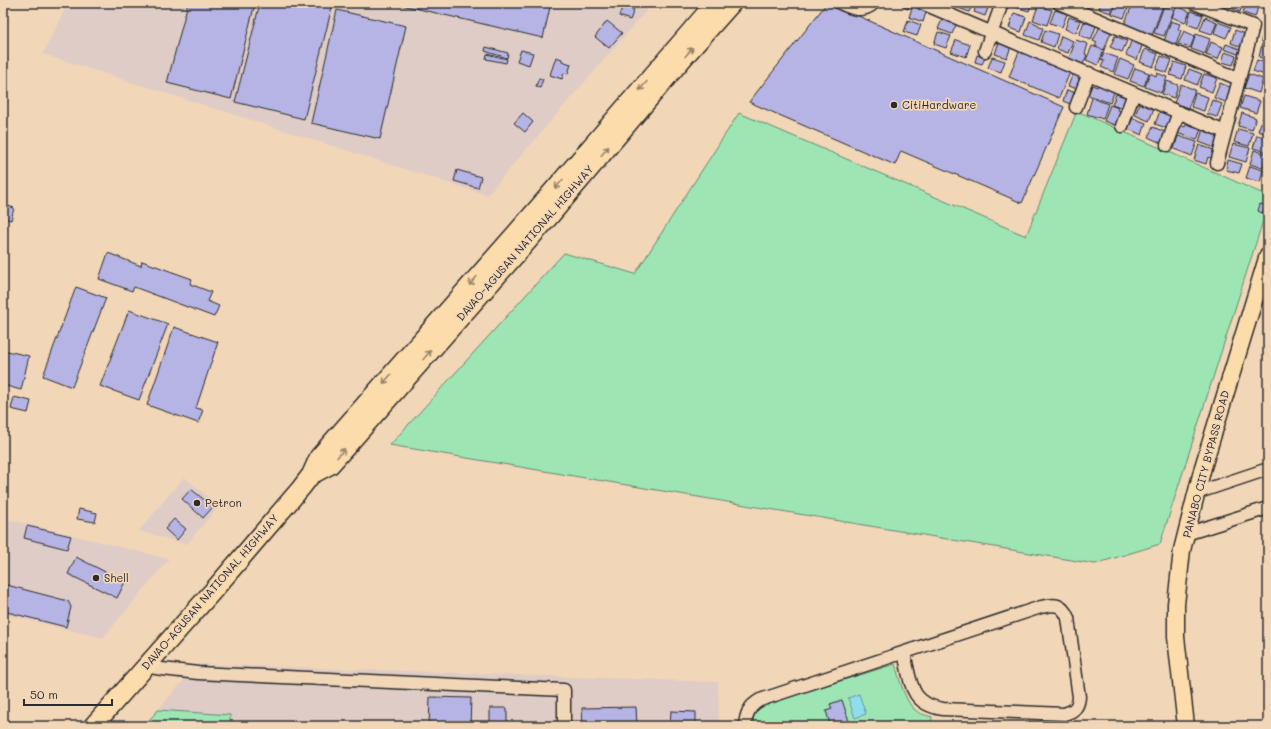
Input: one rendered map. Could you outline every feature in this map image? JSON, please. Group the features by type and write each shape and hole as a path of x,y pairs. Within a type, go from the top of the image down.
{"highway":[{"name":"DAVAO-AGUSAN NATIONAL HIGHWAY","path":"544,212 715,3"},
{"name":"DAVAO-AGUSAN NATIONAL HIGHWAY","path":"93,726 212,592 311,476 319,457 544,212 732,3"}],"main road":[{"name":"PANABO CITY BYPASS ROAD","path":"1186,726 1176,637 1176,604 1182,550 1211,439 1268,255"}],"street":[{"path":"840,3 860,10 867,8 874,3"},
{"path":"922,3 1225,132"},
{"path":"985,51 1002,3"},
{"path":"1059,3 1239,80"},
{"path":"1194,3 1253,26 1217,163"},
{"path":"1076,107 1089,74"},
{"path":"1122,126 1134,93"},
{"path":"1167,145 1179,112"},
{"path":"1196,493 1268,469"},
{"path":"1186,534 1268,508"},
{"path":"745,726 749,709 753,703 760,700 1050,605 1059,606 1065,610 1068,618 1078,703 1072,712 1064,714 943,709 932,707 924,703 916,696 904,653"},
{"path":"145,666 162,670 198,673 564,690 564,726"}],"shaded area":[{"path":"68,3 653,3 487,195 43,54"},
{"path":"184,477 219,506 187,544 139,531"},
{"path":"3,518 169,559 103,638 3,614"},
{"path":"198,664 718,682 719,726 144,726"}],"green space":[{"path":"1077,111 1268,196 1268,205 1160,544 1095,564 390,445 564,253 635,274 739,113 1026,236"},
{"path":"895,664 907,700 916,711 932,717 931,726 752,726 755,714 758,709 764,705"},
{"path":"158,710 230,715 230,726 144,726"}],"water":[{"path":"859,694 866,714 855,718 848,698"}],"building":[{"path":"188,3 255,3 231,99 167,83"},
{"path":"260,3 317,3 332,7 304,119 235,102"},
{"path":"393,3 551,3 543,38"},
{"path":"827,3 1064,107 1022,203 901,151 895,165 749,102"},
{"path":"903,3 910,3 908,9 902,6"},
{"path":"960,3 973,3 969,12 959,8"},
{"path":"977,3 990,3 985,16 974,12"},
{"path":"1013,3 1032,3 1029,11 1012,6"},
{"path":"1101,3 1115,3 1111,13 1099,9"},
{"path":"1116,3 1129,6 1124,18 1112,14"},
{"path":"1133,3 1164,3 1152,35 1124,25"},
{"path":"1228,3 1243,3 1240,12 1227,6"},
{"path":"1246,3 1259,4 1255,17 1243,13"},
{"path":"623,5 634,10 630,20 619,16"},
{"path":"913,5 927,9 923,22 909,17"},
{"path":"1038,6 1052,10 1047,25 1033,20"},
{"path":"1164,6 1174,10 1164,36 1154,33"},
{"path":"1177,6 1190,12 1185,23 1172,17"},
{"path":"337,10 406,26 380,139 311,123"},
{"path":"1055,10 1067,14 1062,27 1050,23"},
{"path":"1191,11 1203,15 1198,28 1187,24"},
{"path":"1014,13 1026,17 1021,32 1009,28"},
{"path":"943,17 957,23 952,34 938,29"},
{"path":"1069,17 1081,21 1076,33 1065,29"},
{"path":"1205,17 1217,22 1212,34 1200,30"},
{"path":"908,20 921,25 917,36 904,32"},
{"path":"607,21 622,33 609,48 595,37"},
{"path":"1030,21 1043,28 1039,40 1025,35"},
{"path":"1171,21 1180,24 1178,29 1181,30 1176,45 1164,41"},
{"path":"1084,22 1096,26 1091,40 1079,35"},
{"path":"1218,22 1231,27 1226,38 1214,33"},
{"path":"1100,26 1112,30 1104,50 1095,46 1097,43 1093,41"},
{"path":"1045,30 1058,34 1054,47 1041,42"},
{"path":"1235,30 1248,35 1244,48 1231,43"},
{"path":"1264,30 1268,31 1268,43 1261,41"},
{"path":"1184,31 1195,36 1190,48 1178,44"},
{"path":"938,32 951,36 946,48 934,44"},
{"path":"1196,34 1210,39 1205,54 1191,49"},
{"path":"1061,36 1073,41 1068,53 1057,49"},
{"path":"1115,36 1127,41 1122,52 1110,47"},
{"path":"1132,39 1143,43 1137,60 1126,55"},
{"path":"956,40 970,45 966,57 951,52"},
{"path":"1076,40 1088,44 1085,54 1087,55 1083,64 1069,58"},
{"path":"999,42 1011,46 1007,58 995,54"},
{"path":"1211,42 1223,47 1218,59 1206,55"},
{"path":"1226,44 1240,49 1238,54 1224,49"},
{"path":"1262,44 1268,46 1268,60 1259,57"},
{"path":"1092,46 1104,50 1098,65 1086,60"},
{"path":"486,47 508,53 507,58 485,51"},
{"path":"1020,49 1071,70 1059,98 1009,77"},
{"path":"1145,49 1158,54 1153,67 1140,62"},
{"path":"521,50 533,53 529,65 517,61"},
{"path":"1225,52 1236,56 1233,65 1222,62"},
{"path":"1104,53 1118,58 1113,72 1101,67 1104,61 1101,60"},
{"path":"487,54 507,59 506,63 486,59"},
{"path":"977,55 985,58 982,64 975,62"},
{"path":"1161,56 1172,60 1167,73 1156,69"},
{"path":"556,57 571,64 568,74 564,73 562,79 550,75"},
{"path":"992,57 1005,61 1001,72 988,68"},
{"path":"1120,59 1134,65 1128,79 1114,74"},
{"path":"1257,60 1266,63 1267,61 1268,62 1268,76 1253,71"},
{"path":"1174,62 1186,66 1182,79 1170,75"},
{"path":"1135,68 1149,73 1144,86 1130,81"},
{"path":"1189,69 1202,74 1197,85 1185,80"},
{"path":"1150,73 1156,76 1157,73 1167,77 1161,93 1145,87"},
{"path":"1073,74 1080,77 1078,80 1084,82 1081,90 1068,86"},
{"path":"1204,74 1217,78 1212,92 1199,87"},
{"path":"1249,74 1263,79 1259,93 1244,88"},
{"path":"539,78 543,79 540,88 536,86"},
{"path":"1167,81 1178,85 1174,98 1162,94"},
{"path":"1220,83 1232,88 1226,102 1214,98"},
{"path":"1098,84 1115,90 1110,103 1088,95 1092,85 1097,87"},
{"path":"1181,84 1195,90 1188,108 1174,103"},
{"path":"1067,90 1079,94 1075,106 1063,101"},
{"path":"1195,93 1208,97 1204,111 1191,107"},
{"path":"1116,94 1128,98 1124,109 1112,105"},
{"path":"1244,96 1260,101 1256,113 1240,108"},
{"path":"1092,98 1108,104 1103,119 1087,114"},
{"path":"1212,100 1222,104 1217,117 1207,114"},
{"path":"1140,103 1154,108 1149,121 1135,115"},
{"path":"1268,103 1268,117 1263,116"},
{"path":"1110,105 1118,108 1117,110 1122,112 1117,126 1104,121"},
{"path":"1160,111 1173,116 1169,129 1155,124"},
{"path":"523,113 533,122 525,132 514,123"},
{"path":"1242,113 1256,118 1252,130 1238,126"},
{"path":"1263,117 1268,119 1268,134 1258,131"},
{"path":"1133,118 1146,123 1142,135 1128,129"},
{"path":"1186,124 1201,129 1197,140 1177,133 1180,125 1185,127"},
{"path":"1153,127 1165,132 1161,143 1148,137"},
{"path":"1203,129 1219,135 1215,148 1199,142"},
{"path":"1238,129 1253,133 1249,146 1234,142"},
{"path":"1257,135 1268,138 1268,152 1253,148"},
{"path":"1178,136 1197,142 1192,156 1174,149"},
{"path":"1233,144 1250,148 1246,162 1229,157"},
{"path":"1199,145 1217,151 1214,159 1208,157 1206,164 1194,160"},
{"path":"1254,150 1267,154 1263,168 1250,164"},
{"path":"1228,160 1242,164 1239,173 1226,170"},
{"path":"1250,166 1263,170 1260,182 1246,178"},
{"path":"457,170 481,177 478,188 454,181"},
{"path":"3,204 14,208 11,220 3,218"},
{"path":"1260,204 1267,206 1262,213 1258,211"},
{"path":"108,253 141,266 142,261 192,279 190,284 211,292 207,301 219,306 214,317 134,287 132,291 99,279"},
{"path":"76,287 106,298 72,387 43,376"},
{"path":"129,310 168,324 139,400 100,386"},
{"path":"174,327 218,342 196,408 203,410 198,423 147,405"},
{"path":"3,350 29,356 21,390 3,385"},
{"path":"14,397 31,401 28,413 11,409"},
{"name":"Petron","path":"191,489 213,507 203,518 182,499"},
{"path":"79,509 97,513 95,522 77,519"},
{"path":"174,519 186,529 177,540 165,529"},
{"path":"27,526 71,536 67,549 24,538"},
{"name":"Shell","path":"76,557 125,582 117,598 68,574"},
{"path":"3,584 68,601 71,607 66,627 3,611"},
{"path":"430,697 471,698 470,726 429,726"},
{"path":"842,700 850,724 837,726 836,722 830,724 826,711 832,709 830,704"},
{"path":"636,707 637,726 583,726 582,708"},
{"path":"490,708 507,708 507,724 490,724"},
{"path":"671,711 696,712 696,726 670,726"}],"place":[{"name":"CitiHardware","path":"894,105"},
{"name":"Petron","path":"197,503"},
{"name":"Shell","path":"96,578"}]}
